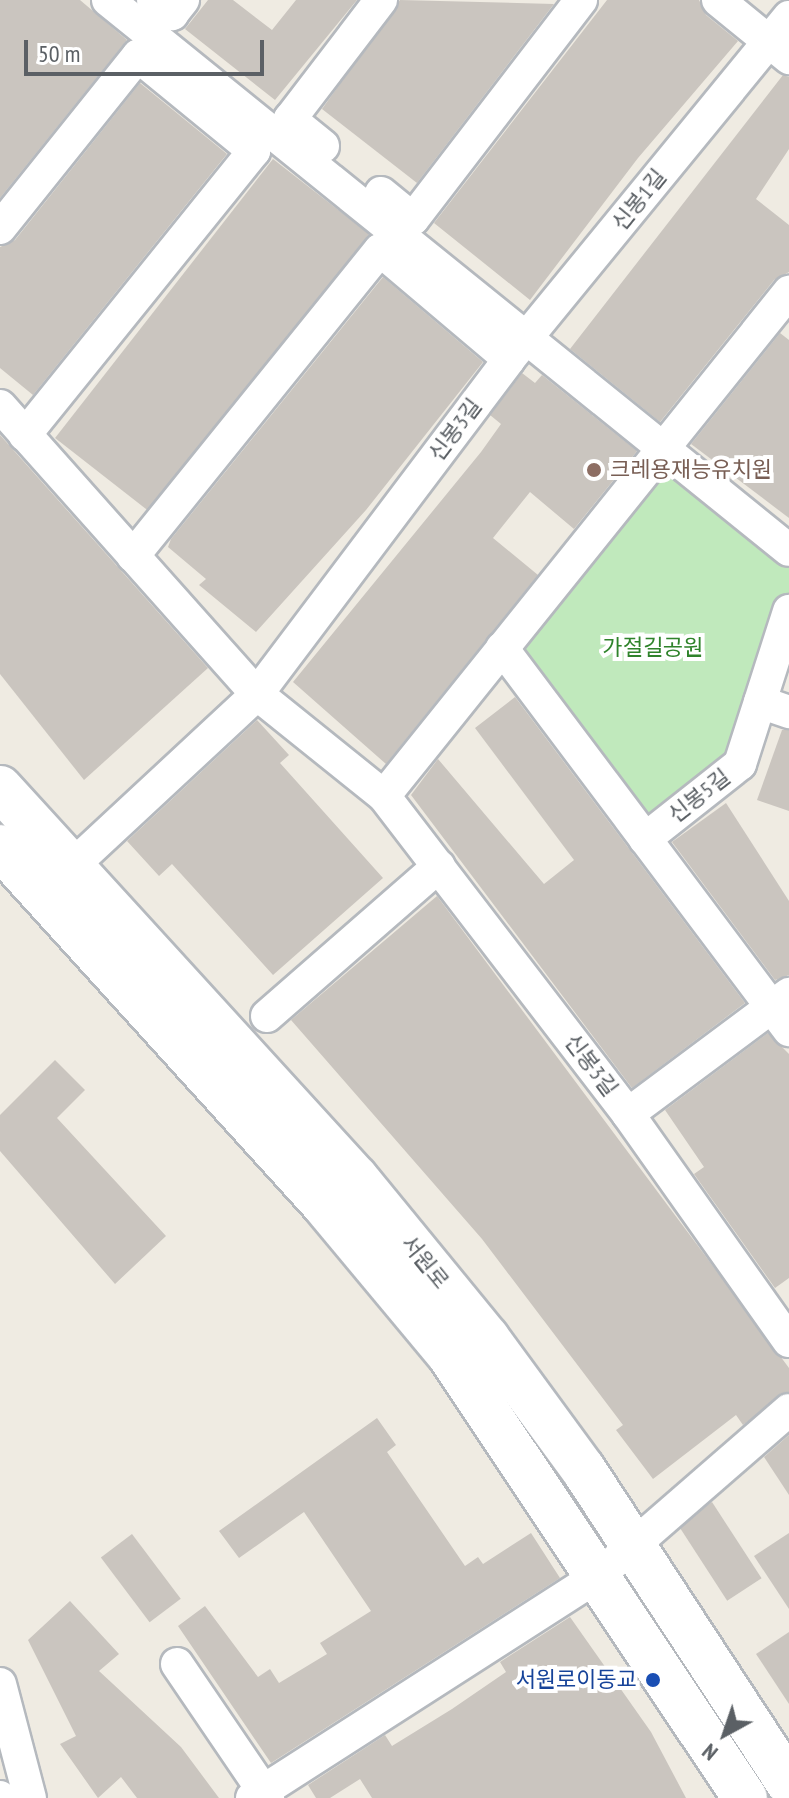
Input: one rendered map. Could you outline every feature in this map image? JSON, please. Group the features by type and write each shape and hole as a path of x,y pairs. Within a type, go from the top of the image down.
{"street":[{"path":"108,0 789,550"},
{"path":"381,0 290,119 413,219 581,0"},
{"path":"718,0 779,50"},
{"name":"신봉1길","path":"509,359 779,50 789,17"},
{"path":"0,228 138,56 254,151 25,435"},
{"path":"133,556 380,250 509,359"},
{"path":"384,796 661,448 786,301"},
{"name":"신봉3길","path":"257,694 509,359"},
{"name":"신봉3길","path":"0,406 257,694 384,796 628,1114 789,1341"},
{"name":"신봉5길","path":"645,839 740,764 775,707 789,611"},
{"path":"502,648 645,839 783,1011 628,1114"},
{"path":"57,880 257,694"},
{"name":"서원로","path":"0,788 57,880 448,1353 745,1798"},
{"name":"서원로","path":"0,847 57,880 356,1178 487,1338 633,1545 789,1784"},
{"path":"267,1016 439,866"},
{"path":"177,1664 261,1795 598,1576 789,1410"},
{"path":"0,1684 30,1798"}],"green space":[{"name":"가절길공원","path":"661,448 789,550 789,611 740,764 645,839 502,648"}],"building":[{"path":"0,0 80,0 127,40 0,198"},
{"path":"208,0 233,0 272,30 296,0 357,0 275,100 185,29"},
{"path":"400,0 554,4 417,183 322,109"},
{"path":"607,0 699,0 706,15 738,41 638,158 530,300 434,223"},
{"path":"783,75 789,77 789,149 756,199 789,225 789,272 774,280 660,422 570,349"},
{"path":"140,83 227,154 33,395 0,368 0,247 15,240"},
{"path":"273,159 369,234 151,513 55,438"},
{"path":"383,277 483,362 366,510 256,632 199,585 206,579 168,547 171,539"},
{"path":"780,333 789,340 789,518 691,444"},
{"path":"522,373 535,383 542,375 637,451 574,529 530,492 493,538 538,575 386,764 293,682 481,452 501,424 490,415"},
{"path":"0,435 208,668 84,780 0,674"},
{"path":"515,697 745,1003 632,1088 411,795 438,759 544,884 574,860 475,728"},
{"path":"257,720 289,755 280,763 383,878 273,975 172,864 159,876 127,841"},
{"path":"782,730 789,730 789,811 757,800"},
{"path":"726,803 789,901 789,975 775,980 672,842"},
{"path":"437,896 789,1368 789,1392 743,1425 736,1415 653,1479 616,1430 623,1425 482,1239 291,1020"},
{"path":"768,1033 789,1054 789,1278 775,1288 694,1174 704,1167 665,1110"},
{"path":"55,1060 85,1090 57,1118 166,1236 115,1284 0,1151 0,1115"},
{"path":"377,1418 396,1445 387,1452 465,1566 478,1557 483,1564 531,1533 560,1578 271,1763 178,1626 205,1606 258,1677 270,1669 279,1683 327,1654 320,1643 371,1611 304,1512 239,1558 219,1531"},
{"path":"789,1435 789,1495 764,1457"},
{"path":"712,1502 762,1578 727,1601 678,1524"},
{"path":"789,1533 789,1609 754,1556"},
{"path":"132,1534 181,1599 150,1622 101,1557"},
{"path":"70,1601 119,1654 99,1671 181,1747 219,1798 137,1798 121,1777 98,1798 60,1744 76,1736 28,1640"},
{"path":"570,1617 651,1732 686,1798 372,1798 360,1779 330,1798 316,1798 308,1785 385,1735 392,1746 452,1709 506,1672 500,1662"},
{"path":"789,1632 789,1704 756,1654"}],"place":[{"name":"크레용재능유치원","path":"594,470"},
{"name":"서원로이동교","path":"653,1680"}]}
